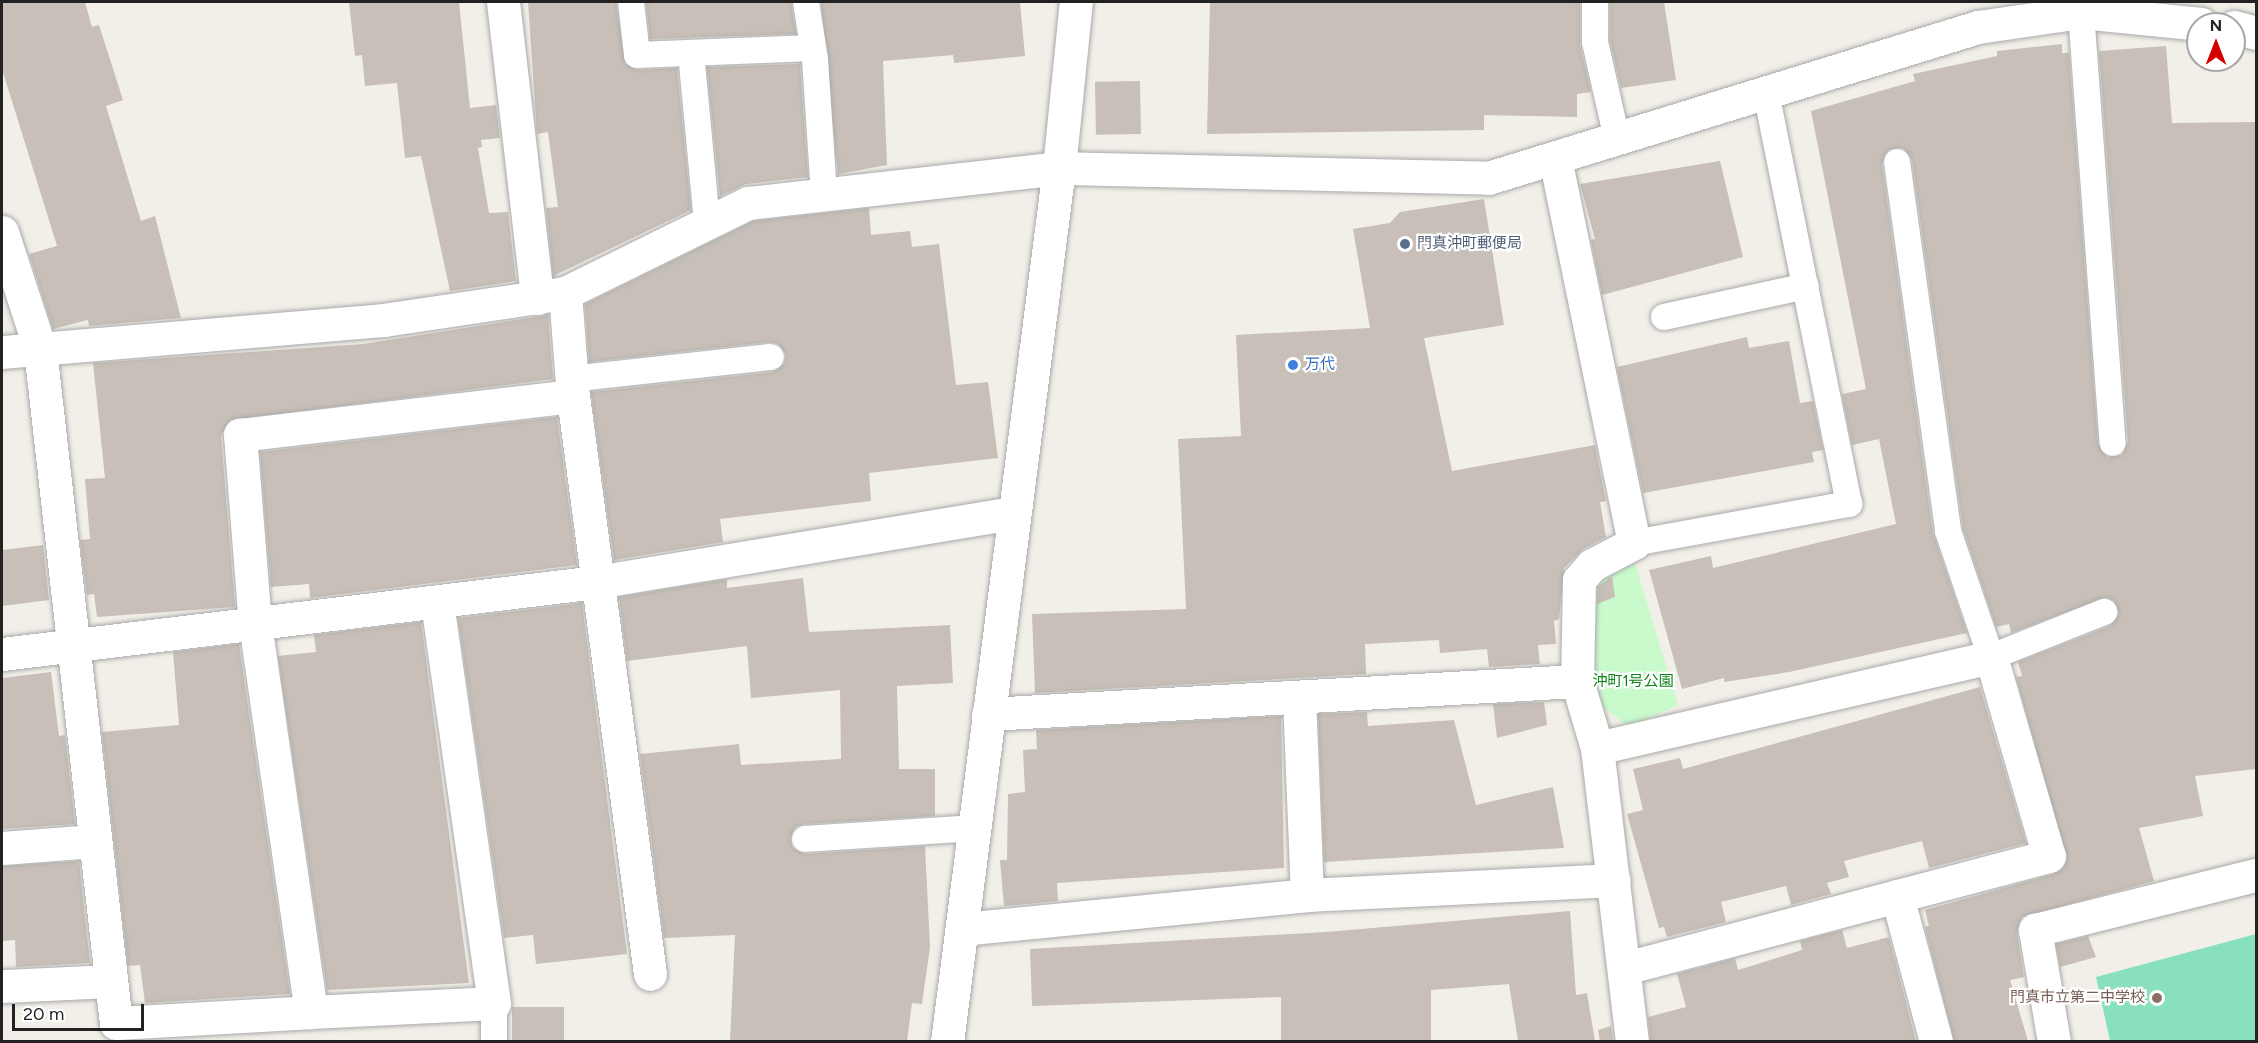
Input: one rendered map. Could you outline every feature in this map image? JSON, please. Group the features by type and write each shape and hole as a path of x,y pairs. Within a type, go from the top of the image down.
{"street":[{"path":"504,2 551,295 572,387 596,582 650,974"},
{"path":"947,1041 1059,168 1076,2"},
{"path":"2,352 384,320 551,295 748,203 824,194 1059,168 1488,177 1766,92 1979,14 2081,12 2186,22"},
{"path":"1555,158 1634,543 1592,564 1579,580 1577,681 1597,748 1632,1041"},
{"path":"2,232 40,349 116,1032 311,1012 494,1003 437,603"},
{"path":"311,1012 255,626 240,435 572,387"},
{"path":"2,654 255,626 596,582 1014,513"},
{"path":"1597,748 1991,657 2049,856 1625,968"},
{"path":"988,714 1577,681"},
{"path":"1299,697 1307,895"},
{"path":"2,849 94,841"},
{"path":"2054,1041 2036,930 2256,874"},
{"path":"962,929 1307,895 1614,880"},
{"path":"1897,896 1936,1041"},
{"path":"2,986 111,981"}],"lane":[{"path":"631,2 637,55 813,48"},
{"path":"806,2 813,48 824,194"},
{"path":"1594,2 1595,42 1617,139"},
{"path":"2081,12 2113,443"},
{"path":"692,53 707,223"},
{"path":"1634,543 1849,504 1766,92"},
{"path":"1897,162 1948,531 1991,657 2104,612"},
{"path":"1664,317 1806,286"},
{"path":"572,387 771,357"},
{"path":"805,839 975,828"},
{"path":"494,1003 494,1041"}],"green space":[{"name":"沖町1号公園","path":"1635,563 1678,705 1629,727 1597,702 1595,583"},
{"path":"2256,934 2256,1041 2110,1041 2096,977"}],"building":[{"path":"2,2 85,2 92,27 99,25 123,100 106,106 141,221 155,216 181,318 89,326 88,320 53,329 29,254 57,246 2,69"},
{"path":"349,2 459,2 470,108 496,105 500,138 481,140 482,147 478,148 489,213 508,212 516,281 450,291 421,156 405,158 397,83 365,86 362,55 355,56"},
{"path":"528,2 616,2 625,64 637,70 677,68 691,210 553,276 546,208 558,207 548,132 537,134"},
{"path":"646,2 791,2 796,34 650,39"},
{"path":"821,2 1020,2 1025,56 954,63 953,55 883,61 887,165 838,174"},
{"path":"1210,2 1580,2 1580,45 1591,92 1577,94 1577,117 1484,115 1484,130 1207,134"},
{"path":"1610,2 1664,2 1676,80 1621,88 1610,40"},
{"path":"2062,44 2062,53 2069,53 2098,444 2107,457 2122,455 2128,442 2099,51 2166,46 2172,123 2256,122 2256,769 2195,776 2203,816 2139,828 2154,881 2022,917 2017,933 2024,977 2010,980 2028,1041 1954,1041 1925,927 1929,926 1925,910 2054,874 2067,860 2016,677 2022,676 2018,662 2110,626 2119,614 2114,601 2106,597 2011,633 2009,624 1996,627 1963,528 1912,160 1903,148 1888,150 1882,164 1933,533 1967,633 1789,672 1724,682 1724,678 1682,689 1649,570 1711,556 1713,568 1896,524 1879,439 1852,445 1842,394 1866,389 1811,111 1915,81 1913,74 1997,56 1997,51"},
{"path":"800,64 808,177 746,184 720,196 707,67"},
{"path":"1140,81 1141,134 1096,135 1095,82"},
{"path":"1720,161 1743,257 1602,295 1591,240 1595,239 1580,184"},
{"path":"1484,199 1504,325 1424,338 1452,471 1595,445 1606,501 1600,502 1606,537 1583,549 1564,568 1559,619 1554,621 1556,644 1538,645 1540,664 1489,667 1487,649 1440,653 1439,640 1365,644 1366,674 1035,693 1032,614 1186,609 1178,439 1241,436 1236,335 1370,328 1353,229 1390,223 1400,212"},
{"path":"869,208 871,235 910,231 912,247 939,244 956,385 988,382 998,458 869,473 871,501 720,519 723,542 614,560 591,392 773,372 784,364 786,355 778,344 769,342 589,362 585,304 753,221"},
{"path":"548,315 553,379 230,420 221,436 235,607 97,617 94,594 87,595 80,540 90,539 85,479 105,478 93,363 363,344"},
{"path":"1747,337 1749,348 1789,341 1800,403 1813,401 1823,450 1812,452 1814,462 1643,493 1617,367"},
{"path":"557,417 577,565 310,598 309,584 271,587 260,452"},
{"path":"43,545 49,600 2,606 2,550"},
{"path":"1612,576 1615,597 1597,604 1598,587"},
{"path":"803,578 809,632 950,625 953,683 897,686 899,769 935,769 935,816 804,824 796,827 790,839 793,848 806,854 925,846 930,947 922,1004 912,1003 907,1041 730,1041 735,935 664,938 640,754 739,744 741,765 841,759 840,690 751,698 747,646 627,661 619,597 727,579 727,588"},
{"path":"582,603 627,954 536,964 533,935 504,938 458,618"},
{"path":"421,622 469,983 327,990 278,656 316,652 314,635"},
{"path":"239,644 290,994 145,1003 140,965 128,966 102,732 179,725 173,652"},
{"path":"51,672 59,736 65,735 75,824 2,829 2,678"},
{"path":"1980,687 2026,843 1929,868 1922,841 1844,861 1849,877 1827,883 1831,894 1791,905 1786,886 1721,902 1726,922 1667,937 1664,927 1659,928 1627,814 1643,810 1633,769 1680,758 1683,769"},
{"path":"1544,702 1547,725 1497,738 1493,704"},
{"path":"1367,712 1368,726 1454,720 1476,805 1553,787 1564,848 1324,862 1318,714"},
{"path":"1281,716 1284,868 1057,883 1058,901 1004,906 1000,860 1007,860 1008,794 1025,792 1023,750 1037,749 1036,730"},
{"path":"79,861 90,963 16,967 15,940 2,941 2,866"},
{"path":"1570,911 1576,995 1587,993 1595,1041 1518,1041 1509,984 1431,990 1431,1041 1281,1041 1281,997 1032,1006 1030,949 1326,932"},
{"path":"1842,930 1847,948 1889,937 1916,1041 1650,1041 1648,1017 1686,1007 1677,974 1735,958 1738,970 1802,950 1800,941"},
{"path":"2088,936 2096,957 2060,967 2056,944"},
{"path":"512,1007 564,1007 564,1041 512,1041"},
{"path":"1611,1026 1613,1041 1600,1041 1598,1030"}],"place":[{"name":"門真沖町郵便局","path":"1405,244"},
{"name":"万代","path":"1293,365"},
{"name":"門真市立第二中学校","path":"2157,998"}]}
